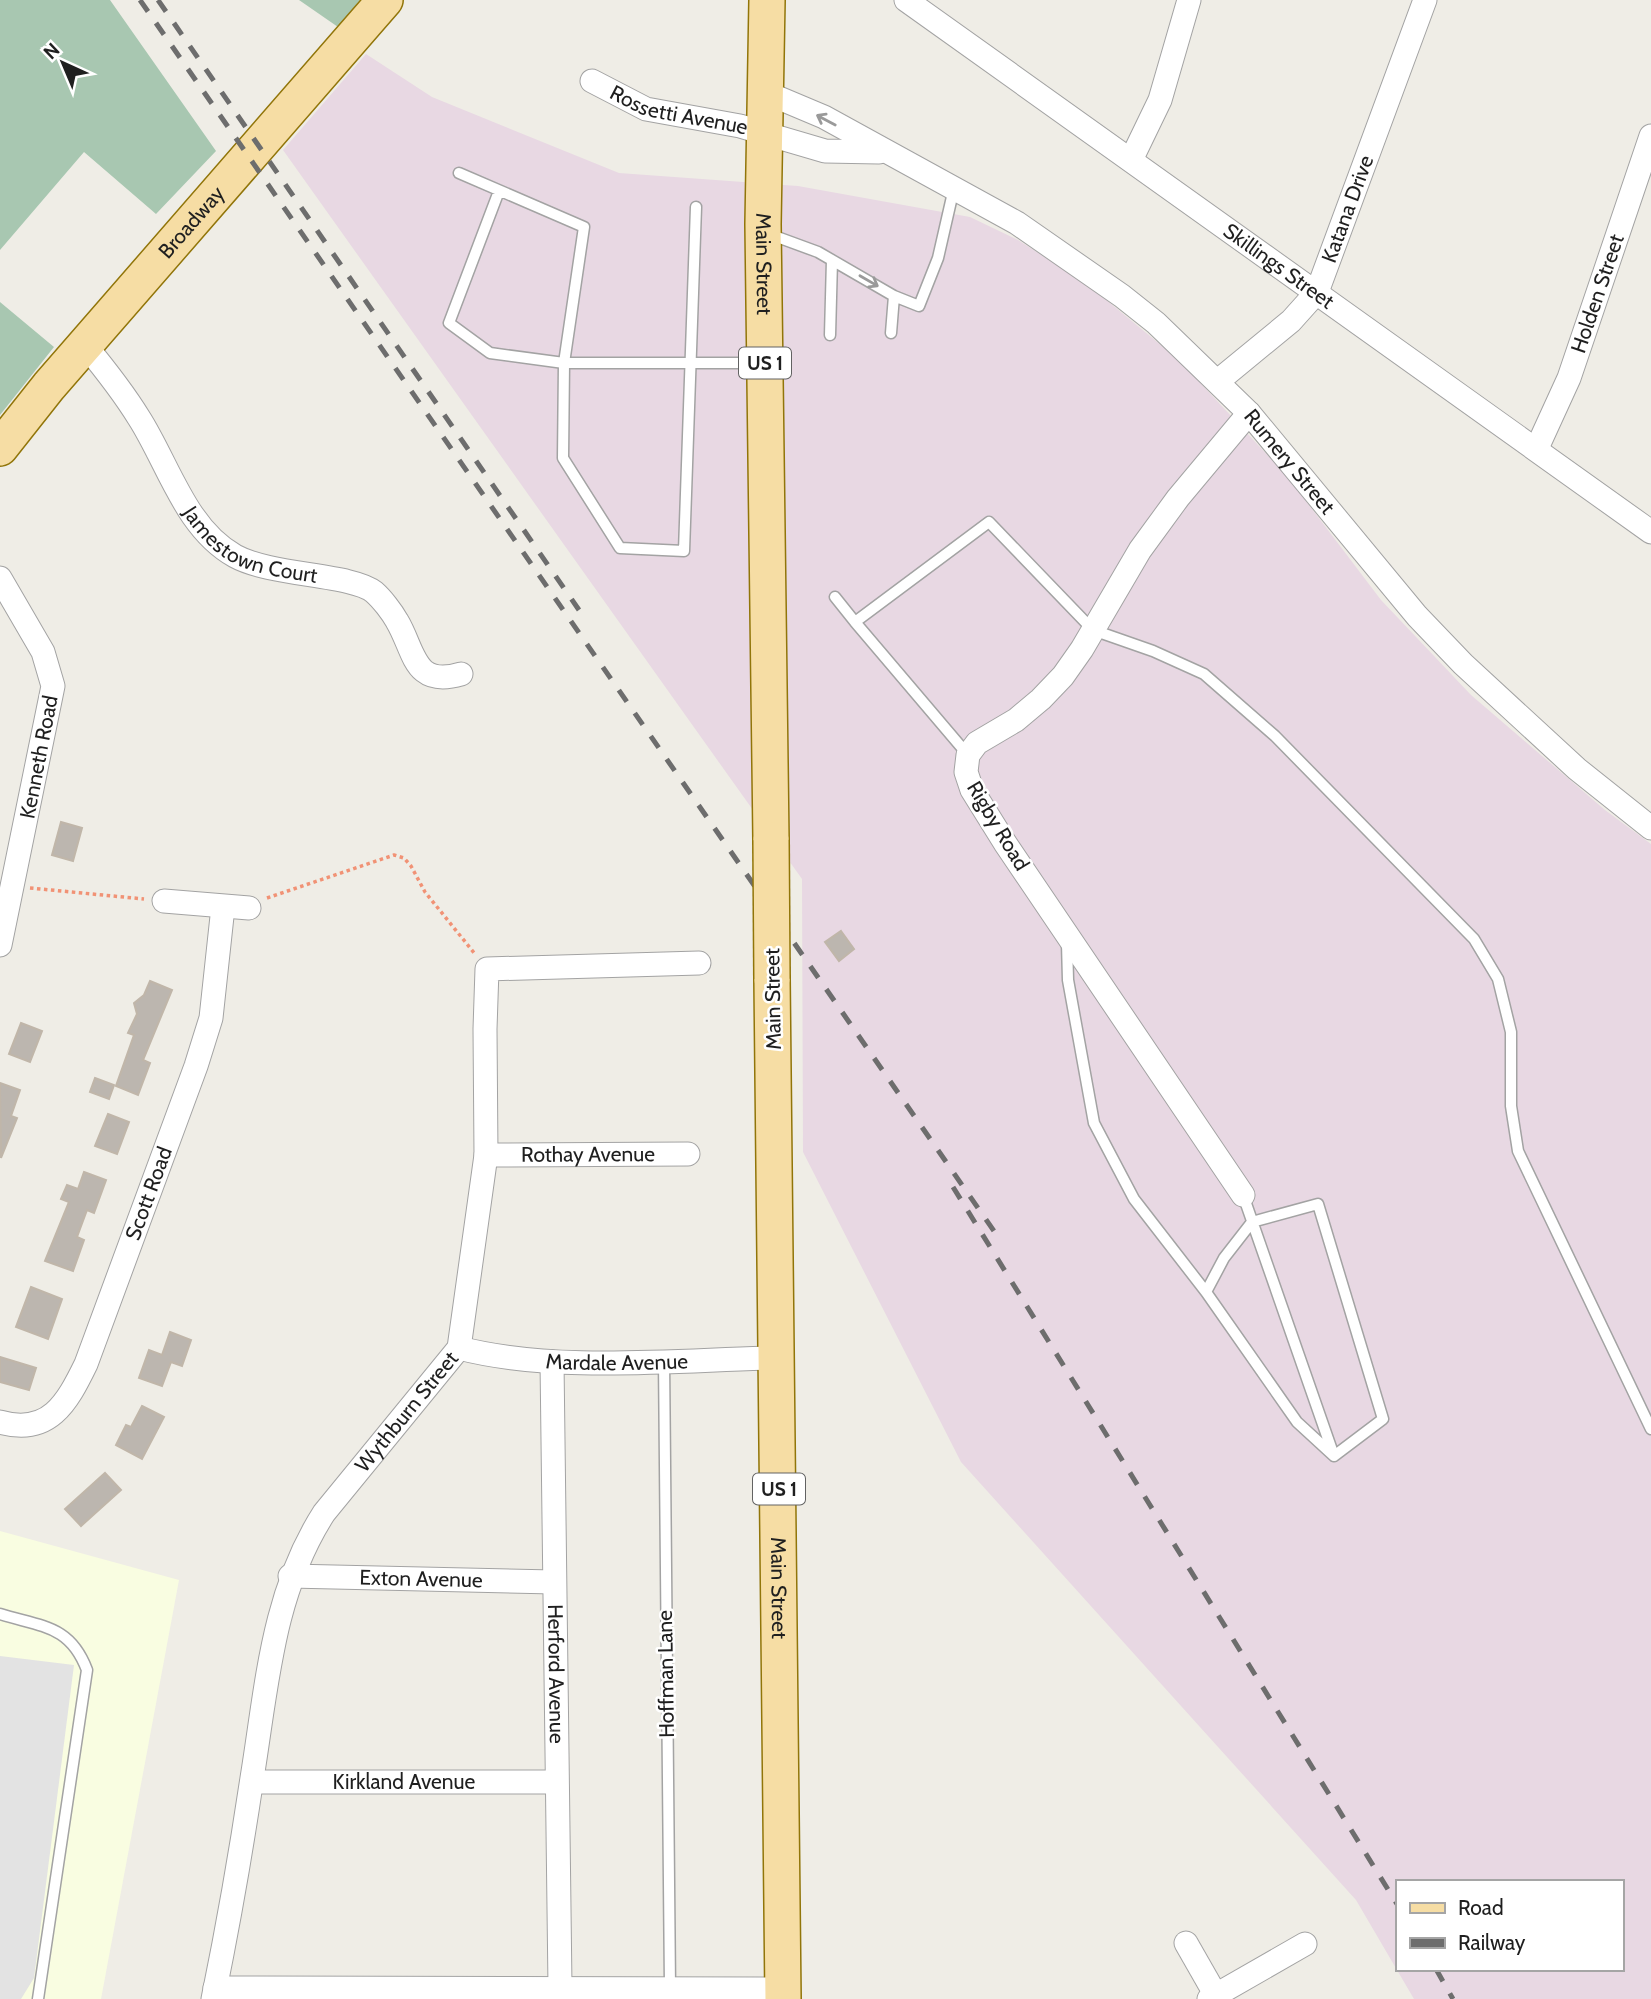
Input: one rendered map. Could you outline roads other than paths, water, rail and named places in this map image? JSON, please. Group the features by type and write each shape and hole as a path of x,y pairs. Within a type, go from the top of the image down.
{"main road":[{"name":"Broadway","path":"3,439 385,0"},
{"name":"Main Street","path":"767,0 767,133 763,231 783,1994"}],"street":[{"name":"Skillings Street","path":"906,0 1537,448 1651,532"},
{"path":"1131,160 1160,100 1189,0"},
{"name":"Katana Drive","path":"1218,381 1291,321 1317,292 1425,0"},
{"name":"Rossetti Avenue","path":"592,81 646,109 767,133"},
{"name":"Rumery Street","path":"767,93 824,117 883,152 1017,223 1122,296 1218,381 1249,413 1401,597 1463,664 1577,769 1651,828"},
{"name":"Rumery Street","path":"767,133 825,151 883,152"},
{"name":"Holden Street","path":"1537,448 1569,377 1651,136"},
{"name":"Jamestown Court","path":"85,345 140,419 192,513 218,544 254,564 292,574 349,582 372,591 398,622 414,660 428,674 444,679 461,674"},
{"name":"Rigby Road","path":"1243,1195 972,790 966,772 968,755 977,743 1016,720 1063,676 1140,550 1178,498 1249,413"},
{"name":"Kenneth Road","path":"0,578 43,652 53,686 0,946"},
{"path":"164,901 249,908"},
{"name":"Scott Road","path":"0,1422 16,1426 37,1424 51,1417 72,1393 86,1364 207,1030 217,983 223,907"},
{"name":"Wythburn Street","path":"214,1993 252,1782 268,1673 290,1576 306,1541 324,1513 459,1348 486,1155 485,1029 488,969 699,963"},
{"name":"Rothay Avenue","path":"486,1155 688,1154"},
{"name":"Mardale Avenue","path":"459,1348 500,1358 552,1362 777,1359"},
{"name":"Herford Avenue","path":"552,1362 555,1782 560,1986"},
{"name":"Exton Avenue","path":"290,1576 554,1582"},
{"name":"Kirkland Avenue","path":"252,1782 555,1782"},
{"path":"1186,1943 1214,1998 1305,1944"},
{"path":"214,1993 560,1986 634,1993 670,1987 783,1994"}],"lane":[{"path":"459,173 584,227 564,363 563,458 620,548 684,551 693,364 696,207"},
{"path":"763,231 832,260 894,296 919,306 938,258 954,188"},
{"path":"499,191 449,323 489,353 564,363 765,363"},
{"path":"830,335 832,260"},
{"path":"891,333 894,296"},
{"path":"855,622 989,522 1093,630 1153,651 1204,674 1275,736 1474,939 1498,979 1511,1032 1511,1106 1518,1151 1651,1429"},
{"path":"835,597 968,755"},
{"path":"1067,931 1068,980 1094,1123 1134,1199 1206,1292 1297,1422 1334,1456"},
{"path":"1243,1195 1334,1456"},
{"path":"1206,1292 1224,1258 1252,1222 1318,1204 1383,1419 1334,1456"},
{"name":"Hoffman Lane","path":"664,1360 670,1987"},
{"path":"0,1614 64,1634 79,1649 87,1670 38,1999"}],"railway":[{"path":"140,0 994,1231"},
{"path":"158,0 579,610"},
{"path":"953,1187 1396,1902"},
{"path":"1437,1971 1453,1999"}]}
